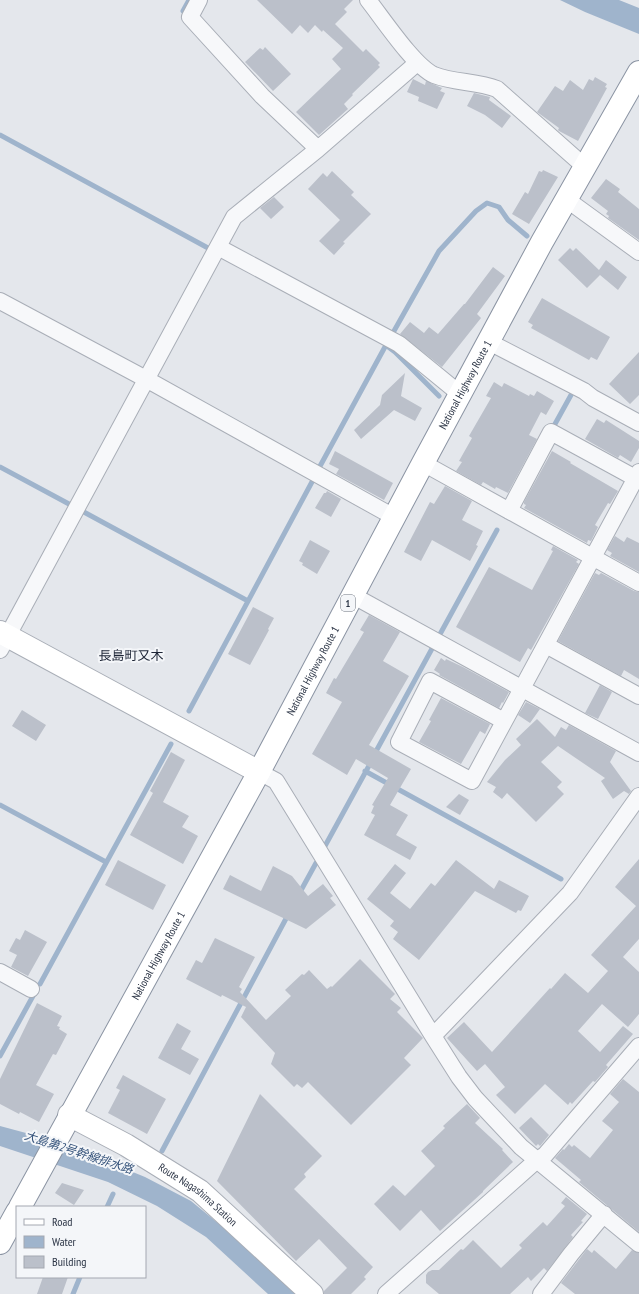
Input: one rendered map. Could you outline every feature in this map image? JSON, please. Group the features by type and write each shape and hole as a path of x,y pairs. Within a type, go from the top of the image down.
{"main road":[{"name":"National Highway Route 1","path":"21,1206 69,1115 259,772 352,595 566,199 639,72"},
{"path":"2,639 259,772"},
{"name":"Route Nagashima Station","path":"69,1115 126,1145 200,1191 312,1294"},
{"path":"0,1243 16,1214"}],"street":[{"path":"199,0 190,17 262,96 318,149"},
{"path":"368,0 417,63 433,74 441,77 486,85 496,89 584,166"},
{"path":"2,639 146,380 234,217 318,149 417,63"},
{"path":"566,199 639,252"},
{"path":"218,247 399,344 460,394"},
{"path":"0,301 394,517"},
{"path":"489,342 584,391 593,398 639,423"},
{"path":"504,721 430,681 399,742 472,781 638,476 551,432 509,510"},
{"path":"423,463 639,583"},
{"path":"352,595 522,690 639,753"},
{"path":"546,645 639,696"},
{"path":"259,772 276,781 432,1036 475,1098 521,1147 639,1244"},
{"path":"432,1036 570,893 639,796"},
{"path":"0,972 31,989"},
{"path":"386,1294 537,1160 545,1155 639,1046"},
{"path":"541,1294 604,1214"}],"water":[{"path":"560,0 619,0 639,8 639,34 585,12"},
{"path":"0,1126 26,1133 118,1166 145,1177 191,1201 241,1242 298,1294 268,1294 206,1237 157,1206 108,1182 0,1146"}],"building":[{"path":"257,0 353,0 344,9 347,12 335,24 363,52 366,49 380,63 378,65 380,67 352,94 353,95 344,104 348,109 319,135 296,112 341,69 332,59 343,48 323,30 322,32 315,25 308,33 300,25 292,34"},
{"path":"265,47 291,74 273,91 245,62 260,48 263,50"},
{"path":"595,77 607,84 605,87 607,88 578,141 559,131 559,128 537,112 555,86 563,91 570,80 583,90 589,79 593,81"},
{"path":"413,79 425,85 426,81 442,88 440,91 445,93 437,109 418,101 419,97 407,92"},
{"path":"474,93 490,97 489,100 511,116 502,128 485,115 467,106"},
{"path":"543,170 558,177 529,224 512,214 525,192 528,194 539,171 542,172"},
{"path":"332,171 354,192 351,195 371,214 343,242 345,243 334,255 319,241 340,220 308,189 323,173 327,177"},
{"path":"606,179 620,189 618,192 639,209 639,240 608,218 609,216 606,214 608,211 591,198"},
{"path":"274,197 284,207 271,219 260,208"},
{"path":"570,248 573,251 576,248 599,270 606,260 627,277 618,290 600,275 587,288 558,260"},
{"path":"493,267 505,276 477,314 481,318 442,367 400,334 410,322 424,333 429,327 438,334 465,304"},
{"path":"542,298 610,337 597,360 591,357 589,360 531,328 533,325 528,322"},
{"path":"639,352 639,395 630,404 609,384"},
{"path":"405,373 401,396 422,408 415,421 394,410 361,439 354,430 380,405 382,395"},
{"path":"494,382 502,387 504,383 529,396 530,394 534,396 537,391 554,401 546,415 541,412 529,435 537,439 508,493 496,487 495,489 483,482 481,485 456,471 462,462 459,461 472,438 469,436 491,398 486,396"},
{"path":"597,419 604,423 606,420 639,441 639,448 631,462 620,455 618,458 585,439"},
{"path":"335,451 393,483 384,500 336,474 339,469 329,464"},
{"path":"552,451 618,491 610,504 608,503 595,525 598,527 591,541 588,540 587,543 524,508 526,505 524,502"},
{"path":"445,486 472,501 462,520 483,531 476,545 478,546 470,561 432,540 421,561 404,552 430,502 434,504"},
{"path":"327,491 341,499 331,517 315,508 324,493"},
{"path":"615,536 624,542 627,537 639,543 639,572 610,556 612,553 607,550"},
{"path":"310,540 330,551 317,574 302,565 303,563 299,561"},
{"path":"553,546 578,560 576,562 579,564 531,650 528,648 520,662 456,627 489,567 532,590 553,551 551,550"},
{"path":"595,573 599,575 601,573 634,591 639,592 639,679 624,670 621,676 558,641"},
{"path":"253,607 274,618 250,665 228,654"},
{"path":"369,615 400,632 383,661 409,676 369,745 411,769 390,805 408,815 396,835 417,847 410,860 364,835 375,815 371,813 374,806 372,805 388,778 356,759 347,775 312,754 342,702 326,693 364,632 360,630"},
{"path":"441,658 445,661 446,659 463,667 509,692 503,703 502,702 499,708 439,675 440,674 434,670"},
{"path":"600,685 612,692 598,719 585,713"},
{"path":"441,698 490,724 485,734 480,731 461,764 419,742 431,721 429,720"},
{"path":"526,702 540,709 530,723 518,715"},
{"path":"22,710 46,725 36,741 12,726"},
{"path":"537,719 555,737 561,727 566,730 569,725 616,751 610,762 631,791 629,794 624,791 613,799 601,781 605,778 558,746 541,762 562,782 557,787 564,794 536,822 507,793 502,799 493,792 496,787 487,782 505,760 521,745 516,739"},
{"path":"171,752 185,760 163,802 189,816 182,827 198,836 183,864 130,835 153,793 150,791"},
{"path":"459,794 469,800 460,815 446,807"},
{"path":"639,859 639,939 623,957 639,972 639,1014 628,1027 602,1004 578,1031 600,1052 623,1026 633,1034 606,1065 608,1067 595,1082 593,1081 572,1104 570,1102 568,1105 545,1084 515,1114 496,1095 505,1087 485,1064 477,1071 447,1038 464,1022 492,1052 565,973 588,993 608,971 591,955 636,906 615,887"},
{"path":"118,860 166,885 153,910 105,885"},
{"path":"456,860 494,889 499,880 529,896 521,911 518,910 516,913 475,891 419,960 393,939 398,932 390,926 394,921 367,899 395,864 406,873 390,893 410,909 431,883 435,886"},
{"path":"273,866 292,876 308,896 323,884 333,896 330,898 336,905 306,929 223,889 230,875 261,891"},
{"path":"25,930 47,942 28,976 11,967 17,955 9,951 16,938 20,940"},
{"path":"215,938 255,957 239,987 242,989 240,992 266,1020 291,996 285,990 302,974 304,975 309,970 327,989 331,986 332,987 360,959 395,994 390,999 401,1008 397,1012 423,1038 404,1058 411,1065 351,1125 308,1082 302,1088 297,1084 294,1087 271,1064 275,1053 241,1017 246,1007 222,995 221,997 186,979 196,960 202,963"},
{"path":"37,1003 62,1016 57,1026 67,1034 56,1055 53,1054 36,1085 54,1094 39,1122 0,1104 0,1079"},
{"path":"177,1023 191,1031 181,1049 199,1059 190,1075 158,1058"},
{"path":"123,1075 166,1099 147,1134 108,1113 120,1090 116,1088"},
{"path":"623,1079 639,1092 639,1232 579,1182 581,1180 555,1158 569,1144 572,1147 574,1145 590,1158 613,1130 602,1121 619,1102 610,1094"},
{"path":"260,1094 322,1156 304,1174 306,1177 294,1189 373,1267 364,1277 366,1279 351,1294 324,1294 324,1291 347,1268 319,1239 296,1261 217,1181"},
{"path":"467,1104 480,1118 475,1123 503,1149 502,1150 513,1162 440,1231 421,1210 400,1231 374,1204 393,1185 405,1196 435,1166 421,1151 445,1128 443,1126"},
{"path":"531,1117 549,1135 540,1146 538,1144 536,1146 519,1128"},
{"path":"62,1183 84,1190 74,1205 55,1193"},
{"path":"566,1197 587,1214 581,1221 583,1222 571,1235 573,1237 547,1271 544,1268 531,1281 528,1277 510,1294 439,1294 426,1283 426,1275 428,1272 432,1270 439,1270 473,1240 501,1268 522,1248 519,1245 543,1222 547,1226 565,1206 561,1203"},
{"path":"587,1249 592,1253 594,1250 616,1269 632,1250 639,1253 639,1294 575,1294 561,1283"},
{"path":"43,1278 68,1278 62,1294 37,1294"}],"waterway":[{"path":"183,11 189,0"},
{"path":"0,135 208,248"},
{"path":"394,331 439,251 476,211 487,203 499,207 508,220 527,236"},
{"path":"319,468 386,345"},
{"path":"387,346 395,352 439,396"},
{"path":"555,424 571,395"},
{"path":"0,467 69,504"},
{"path":"189,711 313,480"},
{"path":"82,511 248,601"},
{"path":"439,636 497,530"},
{"path":"374,755 434,645"},
{"path":"40,984 171,744"},
{"path":"325,846 371,762"},
{"path":"365,771 561,879"},
{"path":"0,805 106,862"},
{"path":"299,894 316,863"},
{"path":"162,1151 289,913"},
{"path":"0,1056 33,996"},
{"path":"107,1206 113,1194"},
{"path":"73,1294 80,1278"}],"district":[{"name":"長島町又木","path":"131,655"}],"water label":[{"name":"大島第2号幹線排水路","path":"79,1152"}]}
